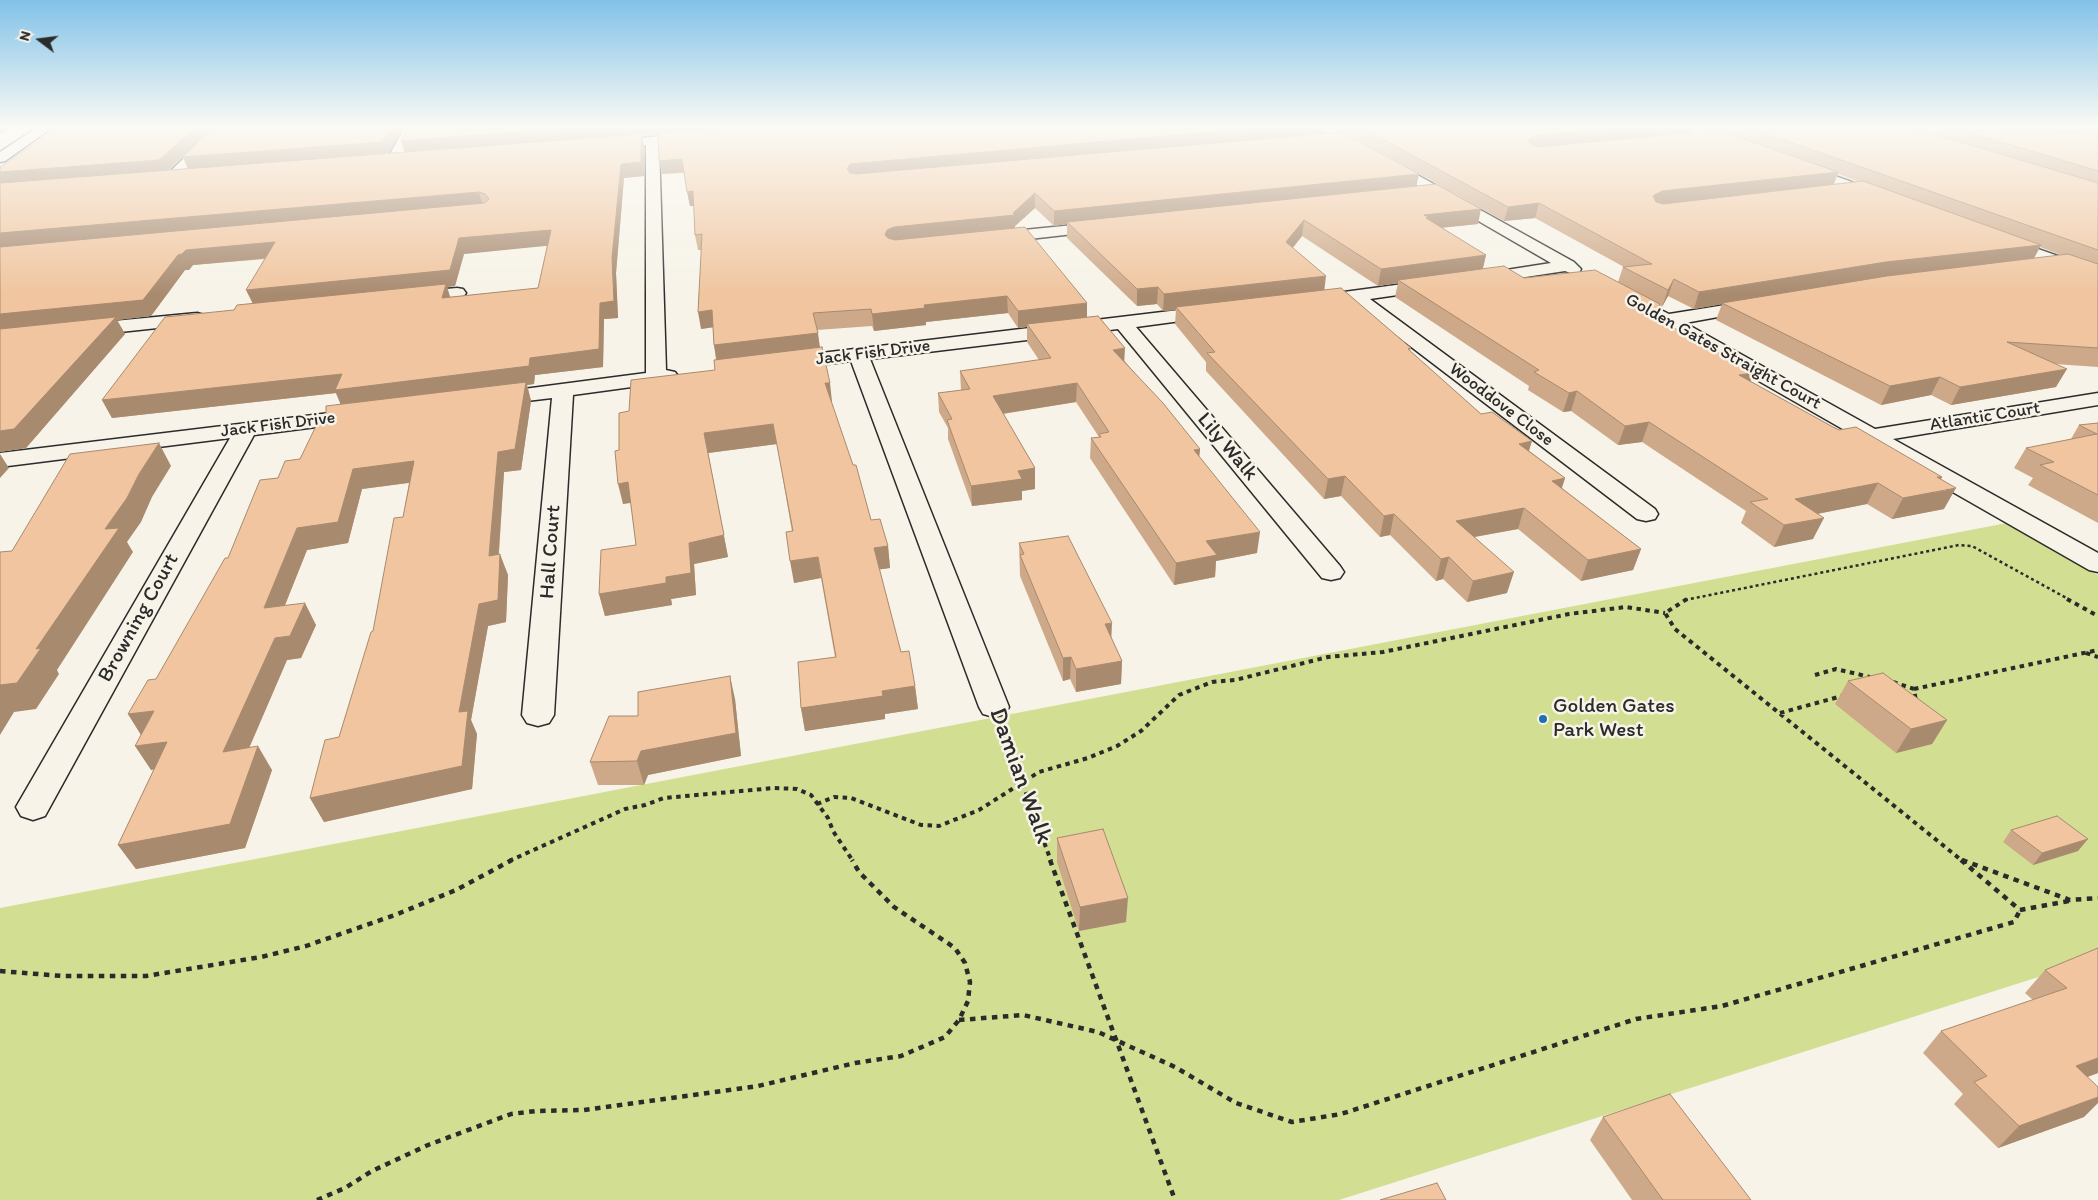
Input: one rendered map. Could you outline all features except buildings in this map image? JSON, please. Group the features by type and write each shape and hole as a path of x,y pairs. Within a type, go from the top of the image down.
{"street":[{"path":"653,183 656,378"},
{"name":"Golden Gates Straight Court","path":"1420,183 1668,320 2098,564"},
{"path":"1843,183 1888,200"},
{"path":"1831,193 1860,189"},
{"path":"1406,195 1436,192"},
{"path":"974,240 1122,225"},
{"path":"1989,236 2098,276"},
{"path":"2024,268 2062,263"},
{"path":"1296,303 1568,266"},
{"path":"398,299 457,293"},
{"name":"Wooddove Close","path":"1355,296 1646,514"},
{"path":"1668,320 1774,303"},
{"name":"Jack Fish Drive","path":"772,364 1228,310"},
{"path":"70,332 219,317"},
{"name":"Lily Walk","path":"1123,323 1331,572"},
{"name":"Damian Walk","path":"859,355 994,706"},
{"path":"474,401 685,374"},
{"name":"Hall Court","path":"538,715 563,390"},
{"name":"Atlantic Court","path":"1873,436 2098,399"},
{"name":"Jack Fish Drive","path":"0,460 385,412"},
{"name":"Browning Court","path":"33,807 246,429"}],"path":[{"path":"817,804 834,798 851,798 921,825 939,826 979,810 1039,772 1088,758 1117,746 1141,731 1179,695 1212,682 1235,680 1328,657 1383,652 1570,614 1626,607 1665,613 1687,599 1960,545 1972,546 2098,616"},
{"path":"1665,613 1675,629 1960,858 2020,910"},
{"path":"1884,682 1893,682 1914,689 2098,650"},
{"path":"2086,653 2098,657"},
{"path":"1815,675 1836,669 1874,678"},
{"path":"1914,689 1918,708"},
{"path":"1780,713 1846,695"},
{"name":"Damian Walk","path":"994,706 1175,1200"},
{"path":"0,971 62,976 146,976 261,957 306,946 395,915 456,890 513,859 626,809 664,798 774,788 797,789 811,795 828,818 833,831 859,872 894,908 955,948 965,963 970,982 968,1001 959,1020 945,1037 901,1056 855,1063 758,1086 584,1110 536,1111 511,1114 428,1145 372,1171 345,1188 317,1200"},
{"path":"1960,858 2070,900"},
{"path":"2020,910 2070,900 2098,898"},
{"path":"959,1020 1023,1015 1098,1032 1175,1067 1236,1104 1292,1122 1341,1114 1636,1019 1722,1006 2014,922 2020,910"}],"green space":[{"name":"Golden Gates Park West","path":"2007,523 2098,575 2098,958 1339,1200 0,1200 0,908"}],"place":[{"name":"Golden Gates Park West","path":"1543,719"}]}
